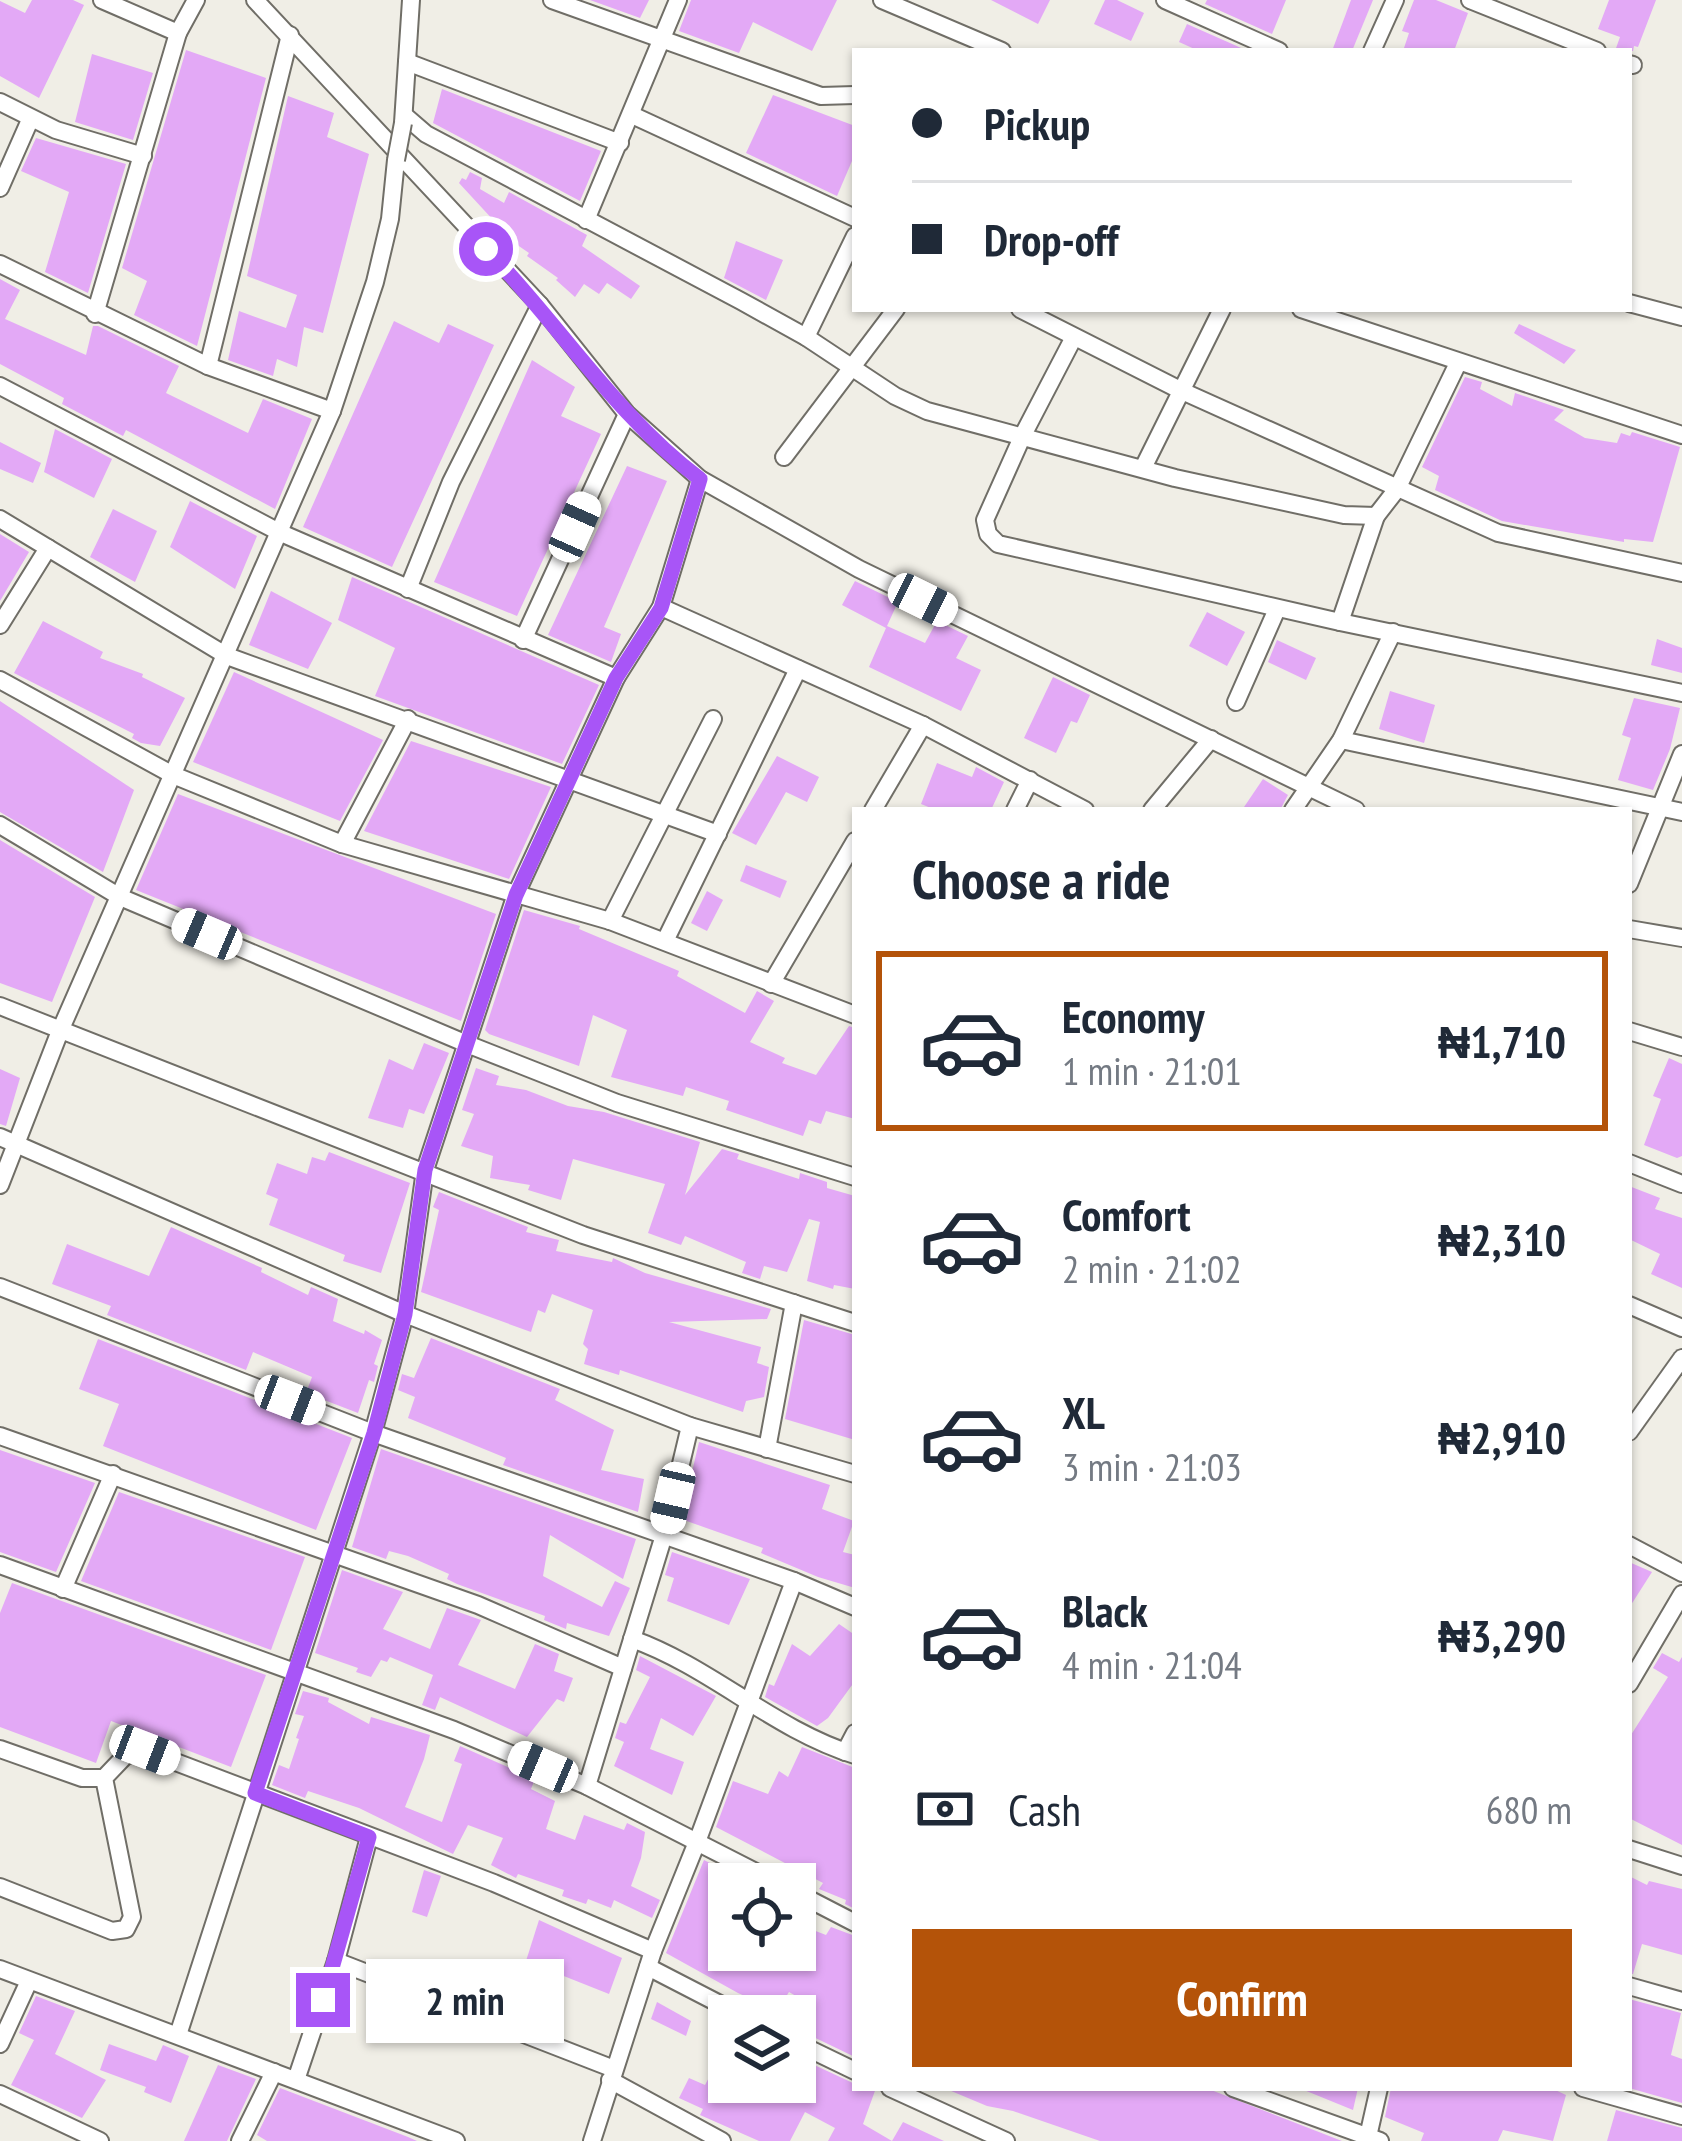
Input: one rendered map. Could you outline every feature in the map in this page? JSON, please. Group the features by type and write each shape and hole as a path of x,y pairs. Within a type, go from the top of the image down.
{"street":[{"path":"102,0 127,5 178,33"},
{"path":"95,314 178,33 196,0"},
{"path":"255,0 540,305 627,413 700,479 859,569 1350,807"},
{"path":"0,1185 60,1031 332,411 375,282 390,219 411,0"},
{"path":"552,0 821,96 852,95"},
{"path":"586,220 678,0"},
{"path":"882,0 995,48"},
{"path":"1165,0 1272,48"},
{"path":"1373,48 1395,0"},
{"path":"1469,0 1589,48"},
{"path":"208,366 290,35"},
{"path":"407,62 620,143"},
{"path":"0,102 30,120 143,156"},
{"path":"632,115 852,217"},
{"path":"403,119 806,337 895,396 927,411 1143,468 1343,514 1376,516"},
{"path":"0,188 30,120"},
{"path":"806,337 852,242"},
{"path":"0,264 208,366 332,411"},
{"path":"1632,304 1682,317"},
{"path":"408,589 451,482 540,305"},
{"path":"784,457 894,312"},
{"path":"1026,312 1182,391 1498,533 1682,573"},
{"path":"1143,468 1221,312"},
{"path":"1310,312 1682,435"},
{"path":"1074,337 985,520 988,534 998,544 1682,693"},
{"path":"1340,622 1376,516 1397,489 1458,363"},
{"path":"0,386 281,533 616,678"},
{"path":"523,640 627,413"},
{"path":"178,2035 374,1433 405,1314 425,1170 516,895 616,678 661,608 700,479"},
{"path":"0,519 227,656 718,834"},
{"path":"0,625 48,548"},
{"path":"661,608 923,725 1080,807"},
{"path":"1236,702 1277,608"},
{"path":"1296,807 1341,740 1394,632"},
{"path":"665,941 798,669"},
{"path":"0,680 173,775 342,844 610,921 852,1014"},
{"path":"342,844 408,719"},
{"path":"610,921 712,719"},
{"path":"875,807 923,725"},
{"path":"1154,807 1211,739"},
{"path":"1341,740 1682,812"},
{"path":"1632,877 1682,754"},
{"path":"1016,807 1030,780"},
{"path":"0,825 120,897 467,1044 617,1103 852,1176"},
{"path":"771,984 852,846"},
{"path":"1632,930 1682,938"},
{"path":"0,1006 583,1235 852,1322"},
{"path":"1632,1032 1682,1047"},
{"path":"0,1137 405,1314 690,1426 852,1473"},
{"path":"1632,1163 1682,1184"},
{"path":"0,1287 374,1433 852,1606"},
{"path":"767,1449 794,1303"},
{"path":"1632,1306 1682,1328"},
{"path":"1632,1428 1682,1358"},
{"path":"587,1786 664,1534 690,1426"},
{"path":"0,1436 478,1605 623,1668"},
{"path":"63,1589 113,1474"},
{"path":"1632,1546 1682,1573"},
{"path":"0,1565 454,1730 587,1786 738,1863"},
{"path":"592,2141 650,1959 794,1581"},
{"path":"1632,1679 1682,1594"},
{"path":"632,1639 694,1666 746,1702 850,1754"},
{"path":"0,1749 82,1778 104,1778 125,1756 145,1750 494,1883 650,1959 709,1995"},
{"path":"0,1887 112,1931 126,1929 132,1917 104,1778"},
{"path":"296,2080 336,1961 369,1837"},
{"path":"1632,1850 1682,1866"},
{"path":"816,1903 852,1921"},
{"path":"336,1961 612,2074 722,2141"},
{"path":"0,1969 457,2141"},
{"path":"0,2044 29,1981"},
{"path":"1632,1987 1682,2001"},
{"path":"816,2052 852,2070"},
{"path":"241,2141 274,2072"},
{"path":"897,2091 1006,2141"},
{"path":"1242,2091 1372,2140 1379,2091"},
{"path":"1594,2091 1682,2116"},
{"path":"0,2094 100,2141"}],"building":[{"path":"32,0 73,0 84,5 39,98 0,76 0,1 25,13"},
{"path":"590,0 649,0 640,18"},
{"path":"691,0 837,0 812,51 753,22 739,53 679,31"},
{"path":"991,0 1050,0 1038,24"},
{"path":"1105,0 1117,0 1144,13 1131,41 1094,24"},
{"path":"1207,0 1286,0 1272,34 1205,4"},
{"path":"1351,0 1373,0 1353,48 1333,48"},
{"path":"1414,0 1436,0 1468,13 1455,48 1404,48 1409,33 1402,31"},
{"path":"1609,0 1656,0 1633,51 1616,48 1620,37 1598,29"},
{"path":"1187,24 1241,48 1192,48 1179,42"},
{"path":"186,50 266,78 197,346 134,315 147,281 122,268"},
{"path":"92,54 153,73 133,140 75,122"},
{"path":"442,89 601,151 580,201 433,123"},
{"path":"773,95 852,125 852,161 837,196 746,153"},
{"path":"288,96 334,113 327,137 369,154 323,333 304,327 297,367 277,359 273,376 228,360 239,311 286,328 297,295 247,276"},
{"path":"36,138 126,164 88,293 45,272 69,192 21,171"},
{"path":"470,172 482,178 480,189 504,203 509,192 587,235 582,246 640,286 631,299 607,283 599,294 584,284 575,297 527,256 459,183"},
{"path":"736,241 783,260 766,300 724,278"},
{"path":"0,279 20,290 5,319 86,355 93,326 98,326 179,366 166,393 248,433 263,399 312,419 275,509 126,430 123,436 62,404 64,398 0,364"},
{"path":"394,321 439,343 448,324 494,345 392,567 303,527"},
{"path":"1519,324 1576,350 1564,364 1514,333"},
{"path":"532,360 575,387 561,416 601,434 517,616 434,582"},
{"path":"1465,377 1482,382 1480,389 1512,406 1515,393 1564,410 1554,420 1585,438 1617,443 1621,433 1630,436 1632,432 1680,447 1653,542 1624,542 1502,521 1435,490 1439,476 1422,467"},
{"path":"55,429 112,459 94,498 44,472"},
{"path":"0,442 41,463 33,483 0,469"},
{"path":"627,466 667,481 604,627 621,634 611,662 548,635"},
{"path":"190,501 257,536 235,589 170,547"},
{"path":"113,509 157,531 135,582 90,557"},
{"path":"0,534 29,552 0,601"},
{"path":"352,577 599,685 562,764 375,696 395,648 338,620"},
{"path":"855,581 898,602 887,626 925,643 937,621 968,636 956,658 981,670 961,711 869,667 886,628 842,605"},
{"path":"271,591 332,623 308,669 249,645"},
{"path":"1207,612 1245,632 1227,666 1189,646"},
{"path":"43,621 103,652 100,658 143,674 185,698 160,746 141,743 132,738 134,734 14,673"},
{"path":"1657,639 1682,648 1682,673 1651,665"},
{"path":"1277,640 1316,658 1306,680 1268,662"},
{"path":"234,672 383,740 340,821 193,762"},
{"path":"1053,677 1090,695 1056,753 1024,738"},
{"path":"1390,691 1435,705 1424,743 1379,729"},
{"path":"1634,698 1680,708 1653,790 1618,780 1631,738 1622,735"},
{"path":"0,701 134,790 103,872 0,812"},
{"path":"411,741 551,787 509,879 364,831"},
{"path":"777,756 819,777 807,802 786,792 756,845 732,833"},
{"path":"937,763 972,777 976,767 1004,782 992,807 921,804"},
{"path":"1263,779 1288,795 1282,807 1244,807"},
{"path":"178,794 496,914 461,1021 136,890"},
{"path":"0,840 95,897 52,1002 0,983"},
{"path":"746,865 787,881 780,898 740,881"},
{"path":"707,891 723,900 707,931 691,923"},
{"path":"524,910 580,926 679,971 677,976 745,1013 757,991 774,1001 750,1042 785,1058 782,1063 816,1075 852,1027 852,1118 826,1111 821,1124 809,1120 803,1136 726,1110 729,1101 686,1087 683,1096 611,1077 627,1030 593,1015 579,1066 485,1030"},
{"path":"424,1043 449,1053 424,1114 409,1109 403,1128 368,1118 389,1059 413,1070"},
{"path":"1669,1058 1682,1064 1682,1156 1677,1158 1644,1145 1661,1099 1653,1096"},
{"path":"476,1068 499,1076 496,1085 700,1142 685,1195 722,1149 739,1154 737,1159 799,1179 800,1173 827,1182 827,1188 852,1195 852,1288 834,1285 833,1289 807,1281 820,1222 809,1219 787,1272 764,1266 760,1279 742,1273 746,1262 685,1236 681,1245 648,1233 665,1184 573,1159 561,1200 528,1190 530,1185 490,1178 493,1156 461,1146 474,1114 462,1110"},
{"path":"0,1069 20,1078 6,1126 0,1124"},
{"path":"329,1152 410,1183 381,1273 343,1261 345,1255 269,1225 278,1199 266,1194 277,1163 307,1174 312,1157 325,1161"},
{"path":"1632,1187 1660,1198 1655,1209 1682,1218 1682,1288 1651,1274 1660,1254 1632,1240"},
{"path":"439,1192 528,1227 526,1232 559,1240 556,1251 612,1262 613,1258 645,1273 771,1309 767,1319 669,1322 761,1347 757,1363 769,1367 764,1397 746,1401 743,1412 620,1370 619,1375 584,1364 588,1349 583,1344 593,1310 552,1294 545,1313 538,1310 531,1332 421,1292"},
{"path":"171,1227 262,1268 261,1272 308,1295 311,1287 338,1299 333,1321 382,1340 374,1382 369,1380 358,1413 306,1393 312,1377 253,1352 246,1370 107,1315 111,1306 52,1284 67,1244 149,1276"},
{"path":"804,1320 852,1334 852,1439 785,1419"},
{"path":"431,1338 560,1389 555,1400 614,1430 601,1470 644,1479 638,1512 503,1465 506,1458 408,1418 415,1397 398,1390 402,1374 414,1378"},
{"path":"98,1339 352,1438 316,1530 103,1446 119,1404 79,1389"},
{"path":"699,1442 830,1485 822,1509 852,1520 843,1552 852,1554 852,1587 761,1553 763,1548 681,1519"},
{"path":"381,1449 636,1539 623,1579 550,1535 543,1576 602,1607 615,1581 630,1588 609,1636 567,1623 566,1629 544,1620 545,1616 457,1584 447,1579 449,1574 408,1556 389,1551 386,1559 352,1547"},
{"path":"0,1450 95,1483 56,1572 0,1552"},
{"path":"119,1492 305,1557 271,1650 81,1581"},
{"path":"672,1552 750,1579 729,1625 667,1601 674,1578 665,1575"},
{"path":"1632,1563 1652,1572 1632,1603"},
{"path":"342,1570 403,1592 383,1629 430,1649 447,1608 481,1620 458,1665 515,1689 535,1644 559,1654 554,1671 573,1678 564,1702 557,1699 527,1737 440,1697 435,1710 422,1705 433,1675 390,1657 387,1662 381,1660 371,1677 315,1653"},
{"path":"12,1583 266,1675 231,1767 111,1721 96,1763 0,1727 0,1613"},
{"path":"839,1624 852,1633 852,1685 817,1726 765,1697 792,1644 810,1656"},
{"path":"1662,1653 1679,1662 1682,1657 1682,1845 1632,1820 1632,1733 1668,1677 1653,1668"},
{"path":"640,1656 716,1696 693,1736 661,1718 650,1749 684,1762 672,1795 614,1766 624,1742 615,1738 620,1722 626,1724 650,1677 636,1670"},
{"path":"303,1691 329,1698 328,1702 369,1724 371,1717 430,1735 405,1807 442,1822 462,1764 454,1761 460,1746 535,1779 531,1789 555,1801 546,1829 575,1840 584,1815 624,1830 627,1823 645,1832 631,1886 660,1900 652,1918 614,1900 611,1908 588,1899 586,1904 562,1896 564,1890 518,1874 516,1878 491,1865 503,1838 468,1825 453,1854 359,1808 308,1791 305,1798 272,1785 279,1765 289,1769 299,1739 304,1716 295,1714"},
{"path":"802,1747 852,1767 852,1908 846,1900 819,1889 823,1883 816,1879 816,1863 785,1863 716,1827 733,1781 768,1794 779,1771 788,1777"},
{"path":"704,1860 710,1863 708,1971 816,1971 816,1931 826,1935 831,1927 852,1935 852,2056 816,2038 816,1995 738,1993 666,1953"},
{"path":"424,1870 441,1876 427,1917 412,1912"},
{"path":"1632,1878 1647,1885 1649,1881 1682,1889 1682,1955 1642,1944 1633,1974"},
{"path":"539,1920 622,1958 609,1994 526,1961"},
{"path":"36,1996 75,2011 55,2054 106,2080 82,2118 11,2085 34,2040 19,2033"},
{"path":"1632,2000 1681,2013 1671,2055 1682,2059 1682,2103 1632,2089"},
{"path":"657,2002 691,2021 686,2036 651,2019"},
{"path":"109,2044 156,2061 163,2045 189,2056 171,2103 144,2092 146,2087 100,2070"},
{"path":"218,2065 256,2079 227,2141 184,2141"},
{"path":"816,2066 852,2083 852,2091 875,2091 863,2124 892,2141 828,2141 835,2128 805,2112 790,2141 759,2141 700,2115 703,2109 679,2098 689,2078 705,2085 708,2079 708,2103 816,2103"},
{"path":"280,2088 417,2141 267,2141 257,2135"},
{"path":"951,2091 1214,2091 1342,2141 1100,2141"},
{"path":"1306,2091 1357,2091 1353,2110"},
{"path":"1390,2091 1557,2091 1566,2095 1553,2141 1503,2130 1498,2141 1421,2141 1424,2133 1385,2117"},
{"path":"1616,2110 1682,2128 1682,2141 1607,2141"},
{"path":"903,2122 944,2141 892,2141"}],"route":[{"path":"323,2000 369,1837 255,1793 374,1433 405,1314 425,1170 516,895 616,678 661,608 700,479 627,413 540,305 486,249"}]}
